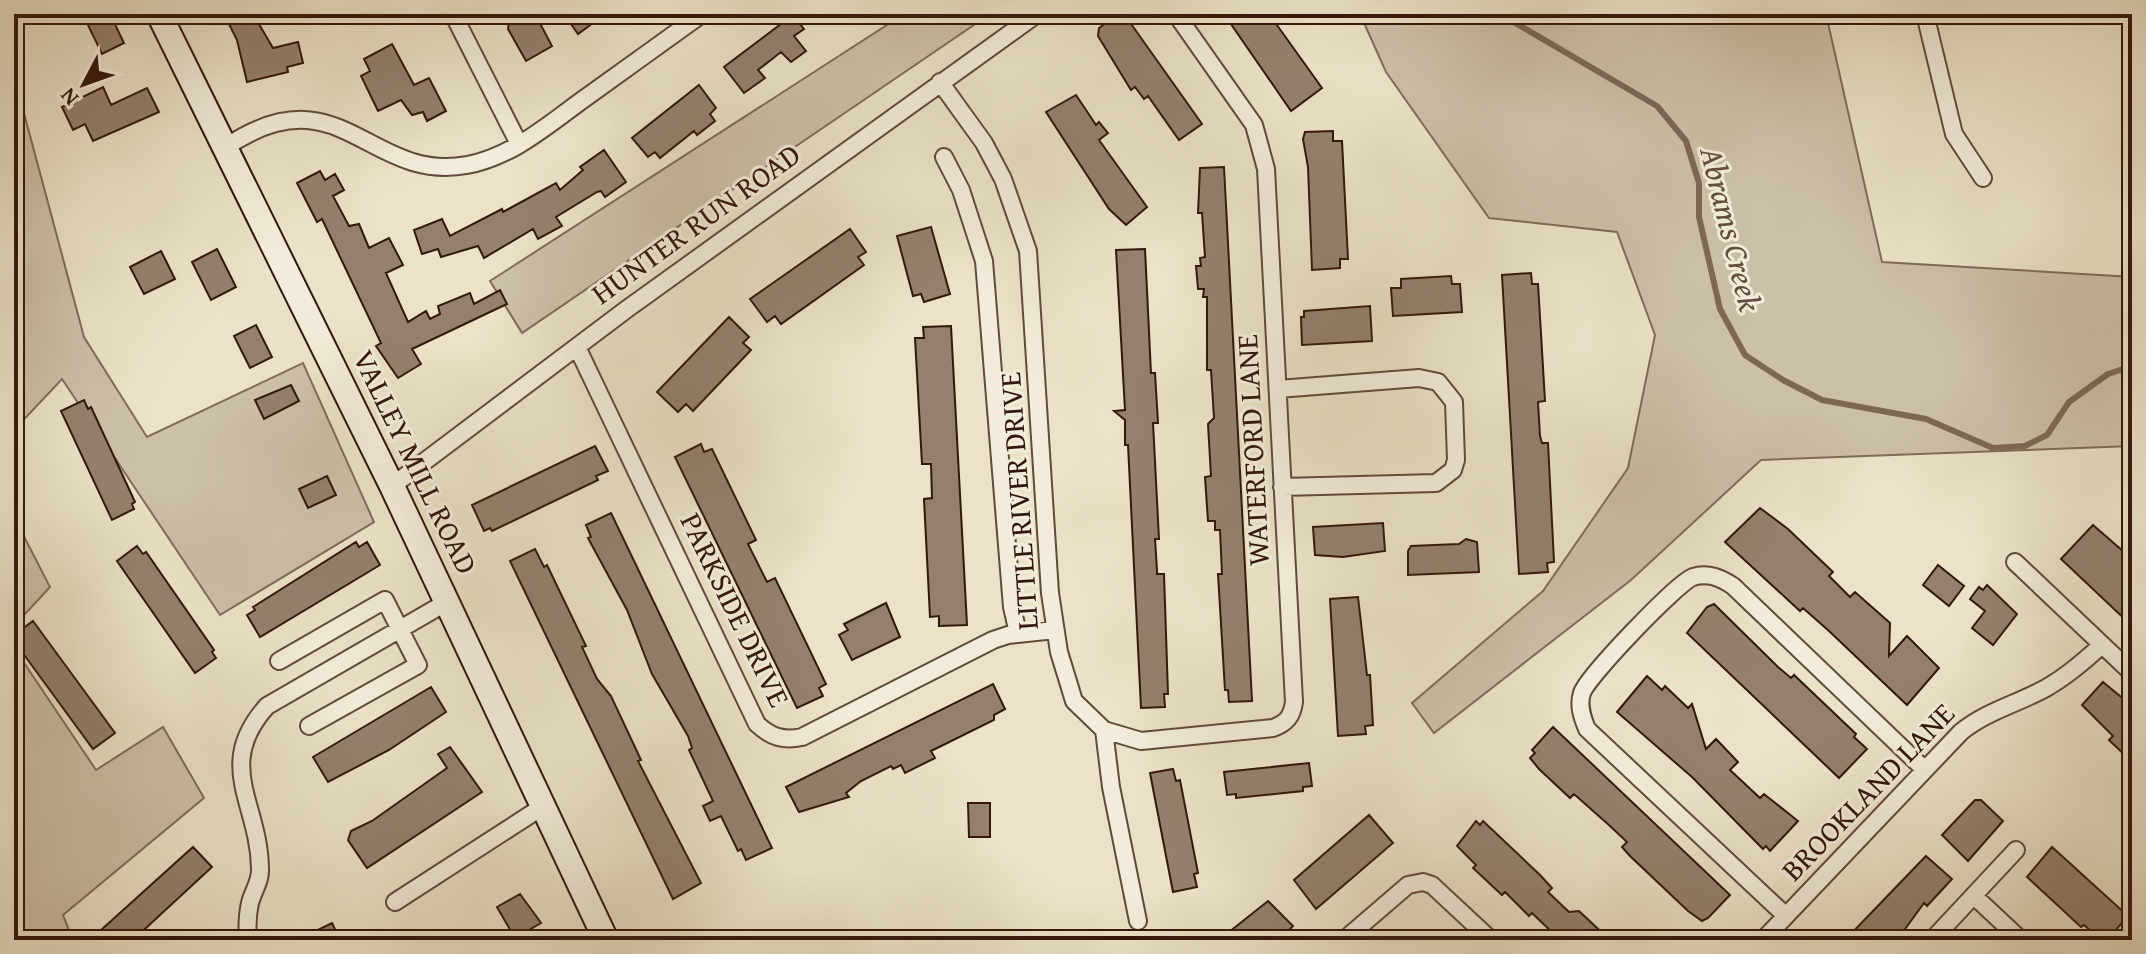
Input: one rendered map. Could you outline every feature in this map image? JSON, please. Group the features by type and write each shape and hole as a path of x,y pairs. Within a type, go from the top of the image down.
{"street":[{"name":"VALLEY MILL ROAD","path":"159,14 392,486 606,940"},
{"path":"453,14 519,144"},
{"path":"226,147 252,129 293,120 339,126 397,157 443,167 488,159 519,144 702,14"},
{"name":"HUNTER RUN ROAD","path":"392,486 577,347 1037,14"},
{"name":"WATERFORD LANE","path":"1104,730 1141,741 1273,728 1285,724 1292,714 1294,702 1266,169 1261,144 1241,104 1176,14"},
{"path":"1925,14 1954,134 1983,178"},
{"name":"LITTLE RIVER DRIVE","path":"940,82 984,143 1003,179 1028,251 1055,630 1066,683 1074,701 1104,730"},
{"path":"944,157 961,190 984,261 1012,607 1018,633"},
{"name":"PARKSIDE DRIVE","path":"577,347 757,724 767,733 779,738 802,737 993,640 1018,633 1055,630"},
{"path":"1278,389 1426,378 1438,382 1454,402 1456,460 1446,478 1436,483 1282,487"},
{"path":"2015,562 2132,673"},
{"path":"1786,916 1587,729 1580,703 1587,682 1676,589 1696,576 1714,576 1733,586 1924,769"},
{"path":"279,661 385,600 418,665 309,726"},
{"path":"248,940 249,906 261,872 258,843 238,764 249,729 267,706 447,602"},
{"name":"BROOKLAND LANE","path":"1763,940 1924,769 1984,714 2044,689 2072,671 2102,645"},
{"path":"1104,730 1111,787 1138,921"},
{"path":"395,902 542,807"},
{"path":"1932,940 2016,850"},
{"path":"1344,940 1408,885 1423,882 1432,885 1491,940"},
{"path":"1974,896 2021,940"}],"shaded area":[{"path":"904,14 990,14 522,333 490,281"},
{"path":"1360,14 1826,14 1882,262 2132,277 2132,446 1761,460 1631,580 1434,733 1412,703 1543,591 1628,468 1655,335 1617,232 1489,218 1386,72"},
{"path":"14,76 84,337 147,437 303,363 374,522 220,615 62,379 14,430"},
{"path":"14,517 50,587 14,626"},
{"path":"14,648 96,770 163,727 204,798 63,915 73,940 14,940"}],"building":[{"path":"99,14 110,14 124,43 102,54 86,21"},
{"path":"224,14 253,14 273,48 298,42 303,63 287,67 288,72 247,82 237,40"},
{"path":"510,14 535,14 552,46 526,61 508,29"},
{"path":"564,14 605,14 578,34"},
{"path":"1119,14 1124,14 1202,124 1179,140 1148,96 1144,99 1135,87 1131,90 1098,36 1099,28"},
{"path":"1224,14 1269,14 1322,88 1291,111"},
{"path":"793,15 804,29 794,36 806,51 791,62 781,52 758,70 765,78 744,93 724,67"},
{"path":"392,44 414,85 429,78 446,111 427,121 423,112 412,115 401,100 378,111 361,76 370,71 364,59"},
{"path":"699,85 716,108 710,114 715,121 697,135 694,131 660,158 655,152 648,157 632,138"},
{"path":"103,87 111,105 147,88 159,112 93,141 85,124 73,130 62,107"},
{"path":"1076,95 1096,125 1099,122 1108,133 1099,140 1147,207 1126,225 1109,209 1046,112"},
{"path":"1333,131 1333,141 1342,141 1348,259 1340,259 1340,268 1312,270 1308,167 1303,139 1305,132"},
{"path":"604,150 626,182 605,197 601,191 597,192 556,217 562,226 538,239 533,229 484,258 478,246 441,257 438,249 422,254 414,230 442,219 450,236 556,183 560,190 583,170 580,167"},
{"path":"1224,167 1252,701 1229,702 1228,690 1225,690 1218,574 1222,574 1220,530 1215,530 1215,521 1208,521 1205,477 1211,476 1208,424 1214,418 1211,370 1207,370 1207,297 1203,297 1204,289 1198,289 1196,266 1201,266 1200,258 1205,257 1202,213 1198,213 1200,168"},
{"path":"320,171 325,180 335,174 344,190 333,196 349,226 359,224 369,248 389,238 403,265 386,273 408,322 426,311 430,319 440,314 438,306 470,293 474,304 500,290 507,304 412,349 421,364 398,378 376,346 381,343 322,219 317,222 297,183"},
{"path":"931,227 950,294 924,302 921,294 913,296 897,236"},
{"path":"850,229 866,252 858,257 864,265 781,324 775,316 767,322 750,299"},
{"path":"217,249 236,287 211,300 192,262"},
{"path":"1145,249 1151,373 1155,373 1158,423 1153,423 1159,539 1155,539 1157,574 1164,574 1168,694 1164,694 1165,707 1141,708 1128,445 1125,445 1125,420 1114,411 1125,410 1116,250"},
{"path":"161,251 175,279 144,294 130,267"},
{"path":"1531,273 1532,284 1538,284 1545,401 1538,402 1540,436 1542,443 1548,443 1554,562 1547,563 1548,572 1519,574 1502,275"},
{"path":"1451,276 1452,284 1460,284 1462,312 1393,316 1391,288 1401,288 1401,279"},
{"path":"1370,306 1372,341 1302,345 1301,317 1304,317 1304,311"},
{"path":"729,317 749,337 743,343 751,350 693,411 686,404 678,412 657,392"},
{"path":"256,325 272,357 250,368 234,336"},
{"path":"951,326 967,625 939,626 939,616 930,617 924,499 932,498 931,464 922,464 915,338 924,338 923,327"},
{"path":"291,385 299,401 264,419 255,400"},
{"path":"84,400 88,409 91,407 135,502 132,504 134,509 112,520 61,411"},
{"path":"701,444 704,452 712,449 756,540 748,544 767,582 775,578 826,684 819,688 823,696 797,708 675,457"},
{"path":"595,446 608,471 596,476 598,480 492,531 490,528 484,531 472,505"},
{"path":"327,476 336,495 308,508 299,489"},
{"path":"1760,508 1788,529 1833,572 1829,576 1850,597 1855,592 1890,623 1889,656 1907,636 1939,668 1907,705 1829,631 1803,608 1800,611 1725,542"},
{"path":"611,513 772,848 746,860 741,849 738,851 721,816 710,821 703,806 713,801 689,750 692,748 688,736 652,674 627,610 588,538 591,537 586,525"},
{"path":"1383,523 1385,551 1343,557 1315,555 1313,527"},
{"path":"2093,525 2132,559 2132,626 2061,559"},
{"path":"1466,539 1477,542 1479,572 1408,575 1408,551 1411,546 1459,544"},
{"path":"356,542 359,547 367,542 380,565 260,637 247,615 255,610 253,607"},
{"path":"137,546 143,554 146,552 214,650 212,652 216,658 195,673 117,561"},
{"path":"535,549 544,567 547,565 586,646 582,647 597,679 611,696 641,760 638,761 701,883 673,899 510,561"},
{"path":"1938,565 1964,586 1949,606 1923,585"},
{"path":"1987,585 2017,614 1993,645 1972,628 1985,611 1970,599 1979,587 1983,590"},
{"path":"1358,597 1367,675 1370,675 1373,725 1365,726 1366,734 1338,736 1330,599"},
{"path":"886,603 900,637 852,660 839,635 848,630 844,624"},
{"path":"1714,604 1778,667 1791,678 1794,675 1856,734 1854,737 1867,749 1839,778 1687,633 1707,607"},
{"path":"33,621 115,733 93,749 14,641 14,635"},
{"path":"1647,676 1662,690 1665,686 1688,708 1692,704 1706,749 1716,739 1738,762 1730,770 1760,798 1764,794 1798,821 1770,851 1766,846 1763,849 1692,777 1617,712"},
{"path":"2103,682 2132,706 2132,762 2109,740 2113,736 2082,705"},
{"path":"993,684 1005,709 994,715 994,720 931,751 935,758 905,773 901,765 893,769 891,766 861,781 846,793 849,797 799,812 786,787"},
{"path":"431,687 446,712 389,750 328,782 313,757"},
{"path":"1553,727 1730,895 1708,918 1702,921 1688,911 1622,847 1627,842 1574,794 1570,798 1530,758 1535,753 1532,750"},
{"path":"450,747 482,792 367,868 348,840 351,831 372,821 447,768 438,754"},
{"path":"1309,763 1312,786 1303,787 1303,791 1236,798 1236,794 1227,795 1224,772"},
{"path":"1173,769 1176,781 1180,780 1198,873 1194,874 1197,887 1173,892 1150,773"},
{"path":"1975,800 1981,800 2003,821 1968,861 1942,835"},
{"path":"968,803 990,803 990,837 969,837"},
{"path":"1369,815 1393,843 1316,909 1294,880"},
{"path":"1476,821 1480,825 1483,821 1540,875 1552,888 1548,892 1569,912 1579,911 1610,940 1560,940 1505,892 1502,895 1473,868 1476,865 1457,846"},
{"path":"193,847 212,867 133,940 90,940"},
{"path":"2052,847 2128,916 2107,940 2101,940 2084,925 2081,927 2027,877"},
{"path":"1926,856 1952,879 1927,906 1924,903 1897,940 1845,940"},
{"path":"520,894 541,923 515,938 497,907"},
{"path":"1268,901 1293,926 1280,940 1219,940"},
{"path":"332,923 340,940 297,940"}],"waterway":[{"name":"Abrams Creek","path":"1500,14 1657,106 1686,141 1699,183 1699,217 1720,309 1745,355 1783,380 1822,400 1926,419 1993,448 2025,446 2047,435 2069,402 2108,374 2132,366"}]}
